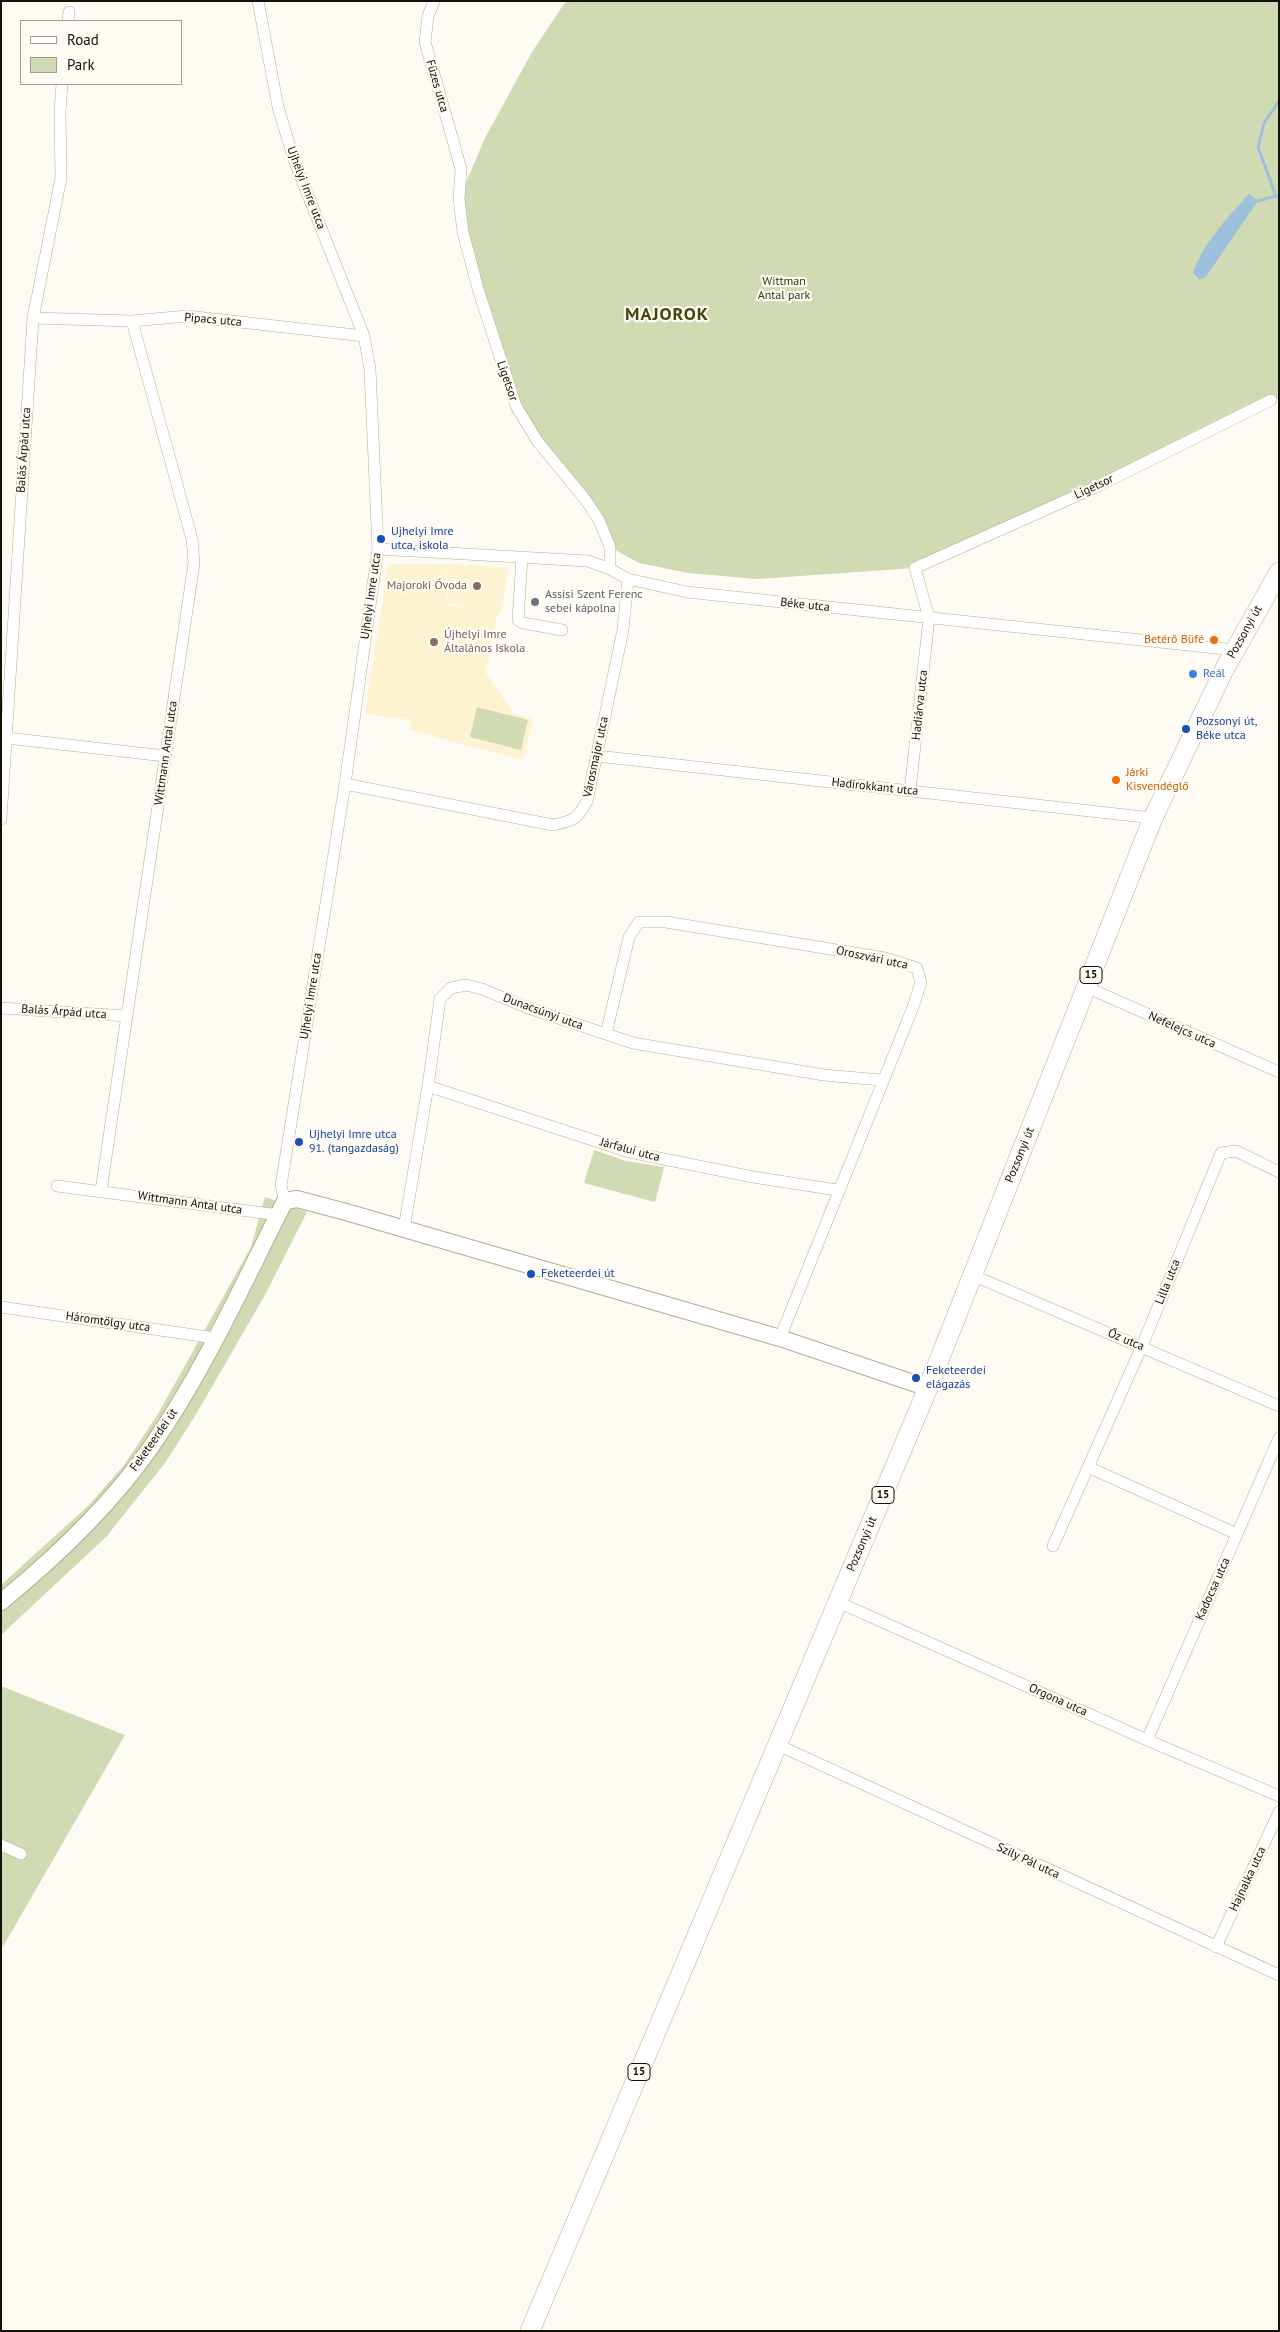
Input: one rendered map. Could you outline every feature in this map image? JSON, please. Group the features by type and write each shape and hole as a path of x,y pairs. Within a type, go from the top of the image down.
{"main road":[{"name":"Pozsonyi út","path":"778,1746 928,1388 1153,818 1236,650 1279,572"},
{"path":"282,1208 298,1199 780,1338 928,1388"},
{"name":"Feketeerdei út","path":"1,1602 88,1524 140,1461 168,1422 215,1338 282,1208"},
{"name":"15","path":"530,2331 778,1746"}],"street":[{"name":"Ujhelyi Imre utca","path":"258,1 278,107 294,160 364,336 370,369 378,549 345,784 281,1186 282,1208"},
{"name":"Füzes utca","path":"434,1 428,16 425,42 461,169"},
{"name":"Balás Árpád utca","path":"1,819 33,318 61,178 60,111 62,85"},
{"name":"Ligetsor","path":"461,169 460,199 463,232 480,298 516,406 538,442 585,499 599,520 610,547 610,569"},
{"name":"Pipacs utca","path":"33,318 132,321 187,316 364,336"},
{"name":"Wittmann Antal utca","path":"101,1191 194,564 192,540 132,321"},
{"name":"Ligetsor","path":"929,618 915,568 1096,487 1271,400"},
{"name":"Béke utca","path":"378,549 588,561 610,569 628,579 687,592 1236,650"},
{"path":"522,557 518,620 523,623 562,630"},
{"name":"Városmajor utca","path":"345,784 553,825 568,822 580,815 587,801 623,630 628,579"},
{"name":"Hadiárva utca","path":"910,791 929,618"},
{"path":"6,738 166,756"},
{"name":"Hadirokkant utca","path":"597,756 1153,818"},
{"name":"Oroszvári utca","path":"606,1034 629,938 639,922 666,922 885,958 917,968 921,982 780,1338"},
{"name":"Dunacsúnyi utca","path":"404,1229 428,1086 440,999 451,988 466,985 482,989 528,1008 633,1044 824,1075 881,1080"},
{"name":"Nefelejcs utca","path":"1086,987 1279,1072"},
{"name":"Balás Árpád utca","path":"1,1008 127,1016"},
{"name":"Járfalui utca","path":"428,1086 629,1152 753,1177 838,1190"},
{"name":"Lilla utca","path":"1053,1546 1090,1468 1221,1152 1236,1151 1279,1172"},
{"name":"Wittmann Antal utca","path":"57,1186 282,1208"},
{"name":"Őz utca","path":"972,1275 1279,1406"},
{"name":"Háromtölgy utca","path":"1,1307 215,1338"},
{"name":"Kadocsa utca","path":"1147,1740 1279,1438"},
{"path":"1090,1468 1237,1534"},
{"name":"Orgona utca","path":"838,1602 1147,1740 1279,1796"},
{"name":"Szily Pál utca","path":"778,1746 1279,1975"},
{"name":"Hajnalka utca","path":"1216,1947 1279,1812"},
{"path":"1,1845 22,1854"}],"shaded area":[{"name":"Újhelyi Imre Általános Iskola","path":"388,564 445,564 448,605 495,612 449,604 446,564 509,567 501,612 498,612 486,673 514,714 533,718 523,760 410,730 410,720 365,714"}],"green space":[{"name":"Wittman Antal park","path":"566,1 1279,1 1279,399 1271,400 915,568 757,579 688,573 639,563 610,547 599,520 538,442 497,350 459,199 485,138 532,52"},
{"path":"477,707 528,720 521,750 470,737"},
{"path":"594,1150 626,1161 664,1167 655,1202 584,1183"},
{"path":"265,1197 307,1212 265,1295 195,1416 165,1463 106,1537 1,1635 1,1585 89,1505 124,1465 158,1414 251,1247"},
{"path":"1,1686 125,1735 1,1950"}],"water":[{"path":"1249,194 1258,201 1205,278 1199,279 1193,273 1203,251 1217,231"}],"waterway":[{"path":"1279,101 1264,123 1258,147 1276,196 1279,198"},
{"path":"1258,201 1276,196"}],"place":[{"name":"Ujhelyi Imre utca, iskola","path":"381,539"},
{"name":"Majoroki Óvoda","path":"477,586"},
{"name":"Assisi Szent Ferenc sebei kápolna","path":"535,602"},
{"name":"Betérő Büfé","path":"1214,640"},
{"name":"Újhelyi Imre Általános Iskola","path":"434,642"},
{"name":"Reál","path":"1193,674"},
{"name":"Pozsonyi út, Béke utca","path":"1186,729"},
{"name":"Járki Kisvendéglő","path":"1116,780"},
{"name":"Ujhelyi Imre utca 91. (tangazdaság)","path":"299,1142"},
{"name":"Feketeerdei út","path":"531,1274"},
{"name":"Feketeerdei elágazás","path":"916,1378"}],"district":[{"name":"MAJOROK","path":"667,315"}]}
